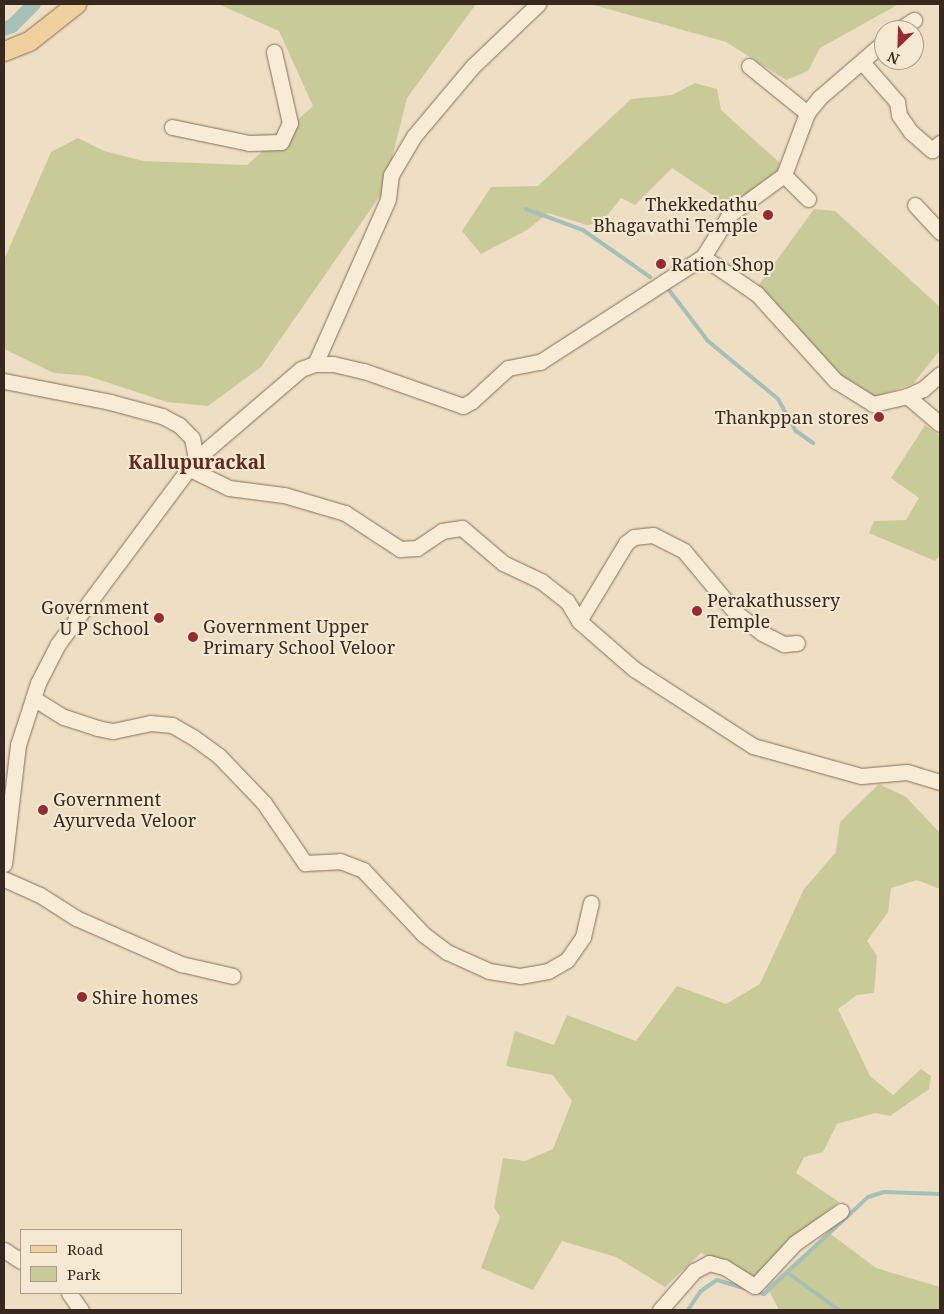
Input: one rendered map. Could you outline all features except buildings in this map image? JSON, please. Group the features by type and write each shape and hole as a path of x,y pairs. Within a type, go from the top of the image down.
{"main road":[{"path":"4,51 29,41 76,4"}],"street":[{"path":"315,364 388,199 391,175 414,136 473,66 538,4"},
{"path":"4,864 11,744 58,644 193,464 249,410 301,369 315,364 364,371 463,406 472,401 508,368 540,362 703,257 729,215 784,175 807,113 836,82 874,51"},
{"path":"172,127 249,144 281,142 290,123 274,52"},
{"path":"862,62 897,102 899,116 911,132 932,150 940,142"},
{"path":"749,66 807,113"},
{"path":"784,175 808,199"},
{"path":"915,206 940,232"},
{"path":"703,257 757,294 836,381 873,404 907,396 923,389 940,374"},
{"path":"4,381 110,402 162,416 179,426 192,438 193,464"},
{"path":"907,396 940,424"},
{"path":"193,464 229,488 284,495 345,513 400,549 417,548 442,531 462,528 503,563 541,581 567,601 579,621 634,669 753,746 861,776 907,772 940,782"},
{"path":"579,621 626,543 634,537 652,535 684,551 735,612 762,633 784,644 797,643"},
{"path":"32,698 64,717 113,732 150,723 172,725 194,737 218,756 264,803 305,863 340,861 363,870 423,934 447,952 489,971 520,976 548,971 567,960 583,937 591,903"},
{"path":"4,878 40,895 76,918 181,964 233,976"},
{"path":"660,1310 694,1271 709,1263 724,1267 755,1286 795,1244 841,1211"},
{"path":"4,1250 20,1260"},
{"path":"70,1294 81,1310"}],"green space":[{"path":"218,4 476,4 407,98 384,190 261,367 208,406 167,402 88,376 54,373 4,349 4,260 51,152 78,138 104,151 143,161 247,165 313,106 279,31"},
{"path":"590,4 899,4 820,48 808,71 786,80 726,42"},
{"path":"695,83 717,89 721,110 780,163 778,174 729,206 672,168 635,205 621,198 602,222 587,225 548,213 527,230 481,254 462,231 491,187 538,186 631,99 672,95"},
{"path":"814,209 835,211 940,307 940,350 913,384 872,398 842,376 756,289"},
{"path":"925,425 940,436 940,555 935,561 869,533 874,521 906,520 919,498 891,478"},
{"path":"879,784 906,797 940,833 940,889 917,880 891,888 888,912 867,941 877,956 874,993 857,995 838,1009 870,1076 893,1095 921,1069 931,1076 929,1089 890,1116 875,1113 837,1124 823,1152 804,1157 796,1173 839,1202 792,1238 755,1279 701,1253 665,1287 616,1257 562,1241 533,1290 481,1268 500,1217 494,1207 503,1158 525,1161 553,1149 572,1101 553,1075 506,1066 515,1031 554,1045 567,1015 636,1041 677,986 726,1004 760,984 804,889 836,852 840,822"},
{"path":"828,1232 876,1268 940,1287 940,1310 779,1310 767,1287"}],"waterway":[{"path":"4,29 12,26 34,4"},
{"path":"526,209 583,230 650,277"},
{"path":"669,290 708,341 778,399 796,431 813,443"},
{"path":"688,1310 701,1291 717,1280 764,1294 868,1197 884,1192 940,1194"},
{"path":"788,1273 839,1310"}],"place":[{"name":"Thekkedathu Bhagavathi Temple","path":"768,215"},
{"name":"Ration Shop","path":"661,264"},
{"name":"Thankppan stores","path":"879,417"},
{"name":"Perakathussery Temple","path":"697,611"},
{"name":"Government U P School","path":"159,618"},
{"name":"Government Upper Primary School Veloor","path":"193,637"},
{"name":"Government Ayurveda Veloor","path":"43,810"},
{"name":"Shire homes","path":"82,997"}],"district":[{"name":"Kallupurackal","path":"197,463"}]}
